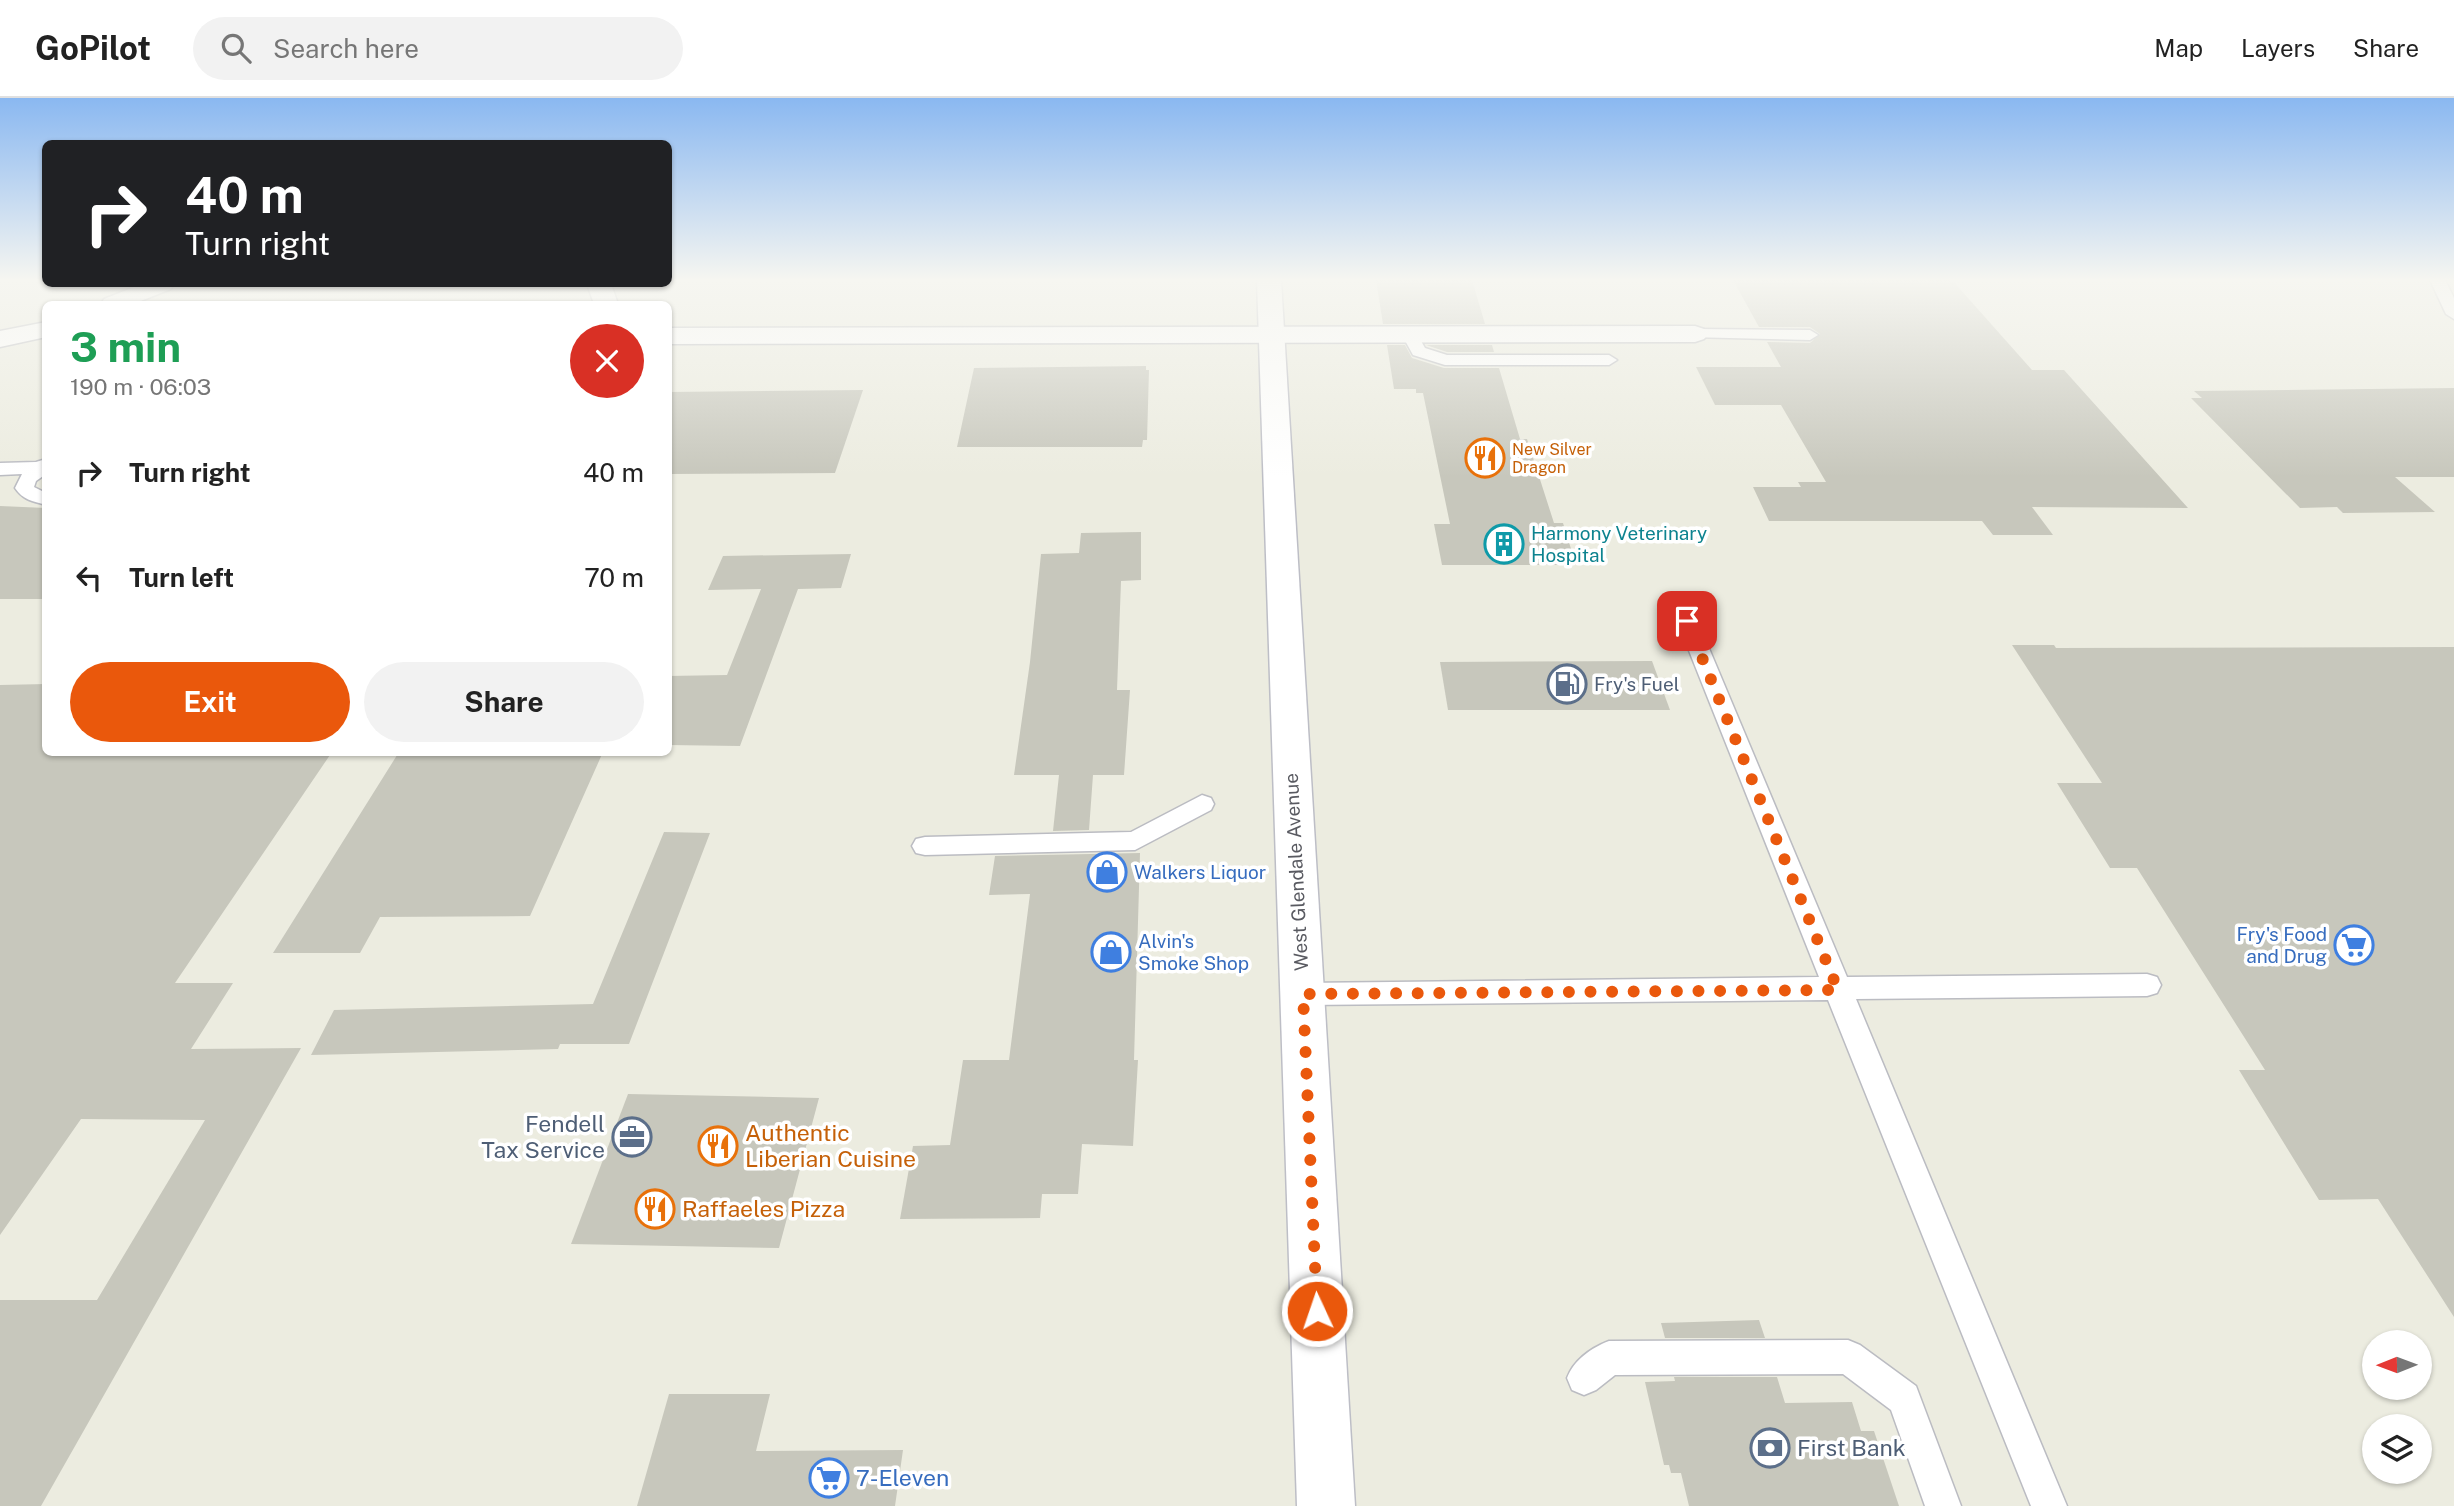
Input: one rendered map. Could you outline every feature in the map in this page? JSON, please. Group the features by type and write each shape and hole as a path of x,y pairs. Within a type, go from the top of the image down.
{"main road":[{"name":"West Glendale Avenue","path":"1273,346 1326,1506"}],"lane":[{"path":"1416,346 1419,351 1445,360 1609,360"},
{"path":"0,468 41,466"},
{"path":"41,466 27,478 24,488 30,495 42,498"},
{"path":"1680,603 2049,1506"},
{"path":"925,846 1135,841 1202,804"},
{"path":"1303,994 2147,985"},
{"path":"1584,1378 1609,1358 1848,1357 1904,1398 1942,1506"}],"building":[{"path":"1387,346 1405,346 1412,358 1444,368 1499,368 1520,439 1527,439 1554,523 1563,523 1576,565 1442,565 1434,524 1450,524 1423,393 1416,393 1416,389 1394,389"},
{"path":"1428,346 1492,346 1494,352 1447,352"},
{"path":"1769,346 2010,346 2032,370 2064,370 2188,508 2032,507 2053,535 1993,535 1982,521 1769,521 1753,487 1801,487 1798,482 1826,482 1781,405 1715,405 1696,367 1781,367"},
{"path":"1146,366 1146,370 1149,370 1147,440 1143,440 1142,447 957,447 974,368"},
{"path":"2454,388 2454,477 2395,477 2435,512 2343,513 2337,507 2300,508 2191,398 2202,398 2194,391"},
{"path":"863,390 835,473 672,474 672,392"},
{"path":"0,506 42,508 42,599 0,599"},
{"path":"1141,532 1141,580 1121,581 1117,690 1130,690 1124,775 1093,775 1089,830 1053,831 1059,775 1014,775 1030,662 1041,554 1079,553 1081,533"},
{"path":"851,554 841,588 798,589 740,746 672,745 672,676 727,675 761,589 708,590 723,556"},
{"path":"2012,645 2054,645 2056,648 2454,647 2454,1317 2378,1199 2319,1200 2239,1070 2265,1070 2137,868 2110,868 2057,783 2102,783"},
{"path":"1652,661 1670,710 1448,710 1440,662"},
{"path":"42,684 42,756 329,756 175,983 233,983 191,1049 301,1048 41,1506 0,1506 0,1300 97,1300 205,1120 81,1119 0,1235 0,685"},
{"path":"396,756 601,756 530,916 380,917 360,953 273,953"},
{"path":"664,832 710,833 629,1044 560,1044 558,1049 311,1055 334,1010 593,1004"},
{"path":"1140,853 1134,1060 1138,1060 1133,1146 1082,1144 1078,1194 1042,1194 1040,1218 900,1219 913,1146 950,1145 963,1060 1009,1060 1030,894 989,895 995,856"},
{"path":"628,1094 819,1098 779,1248 571,1244"},
{"path":"1759,1320 1765,1338 1665,1338 1661,1323"},
{"name":"First Bank","path":"1674,1377 1777,1377 1785,1403 1852,1402 1861,1431 1874,1431 1899,1506 1689,1506 1681,1473 1671,1473 1669,1465 1664,1465 1645,1382 1675,1381"},
{"path":"669,1394 770,1394 756,1451 903,1450 895,1506 637,1506"}],"place":[{"name":"New Silver Dragon","path":"1485,458"},
{"name":"Harmony Veterinary Hospital","path":"1504,544"},
{"name":"Fry's Fuel","path":"1567,684"},
{"name":"Walkers Liquor","path":"1107,872"},
{"name":"Fry's Food and Drug","path":"2354,945"},
{"name":"Alvin's Smoke Shop","path":"1111,952"},
{"name":"Fendell Tax Service","path":"632,1137"},
{"name":"Authentic Liberian Cuisine","path":"718,1146"},
{"name":"Raffaeles Pizza","path":"655,1209"},
{"name":"First Bank","path":"1770,1448"},
{"name":"7-Eleven","path":"829,1478"}],"route":[{"path":"1317,1311 1303,994 1838,990 1687,621"}]}
